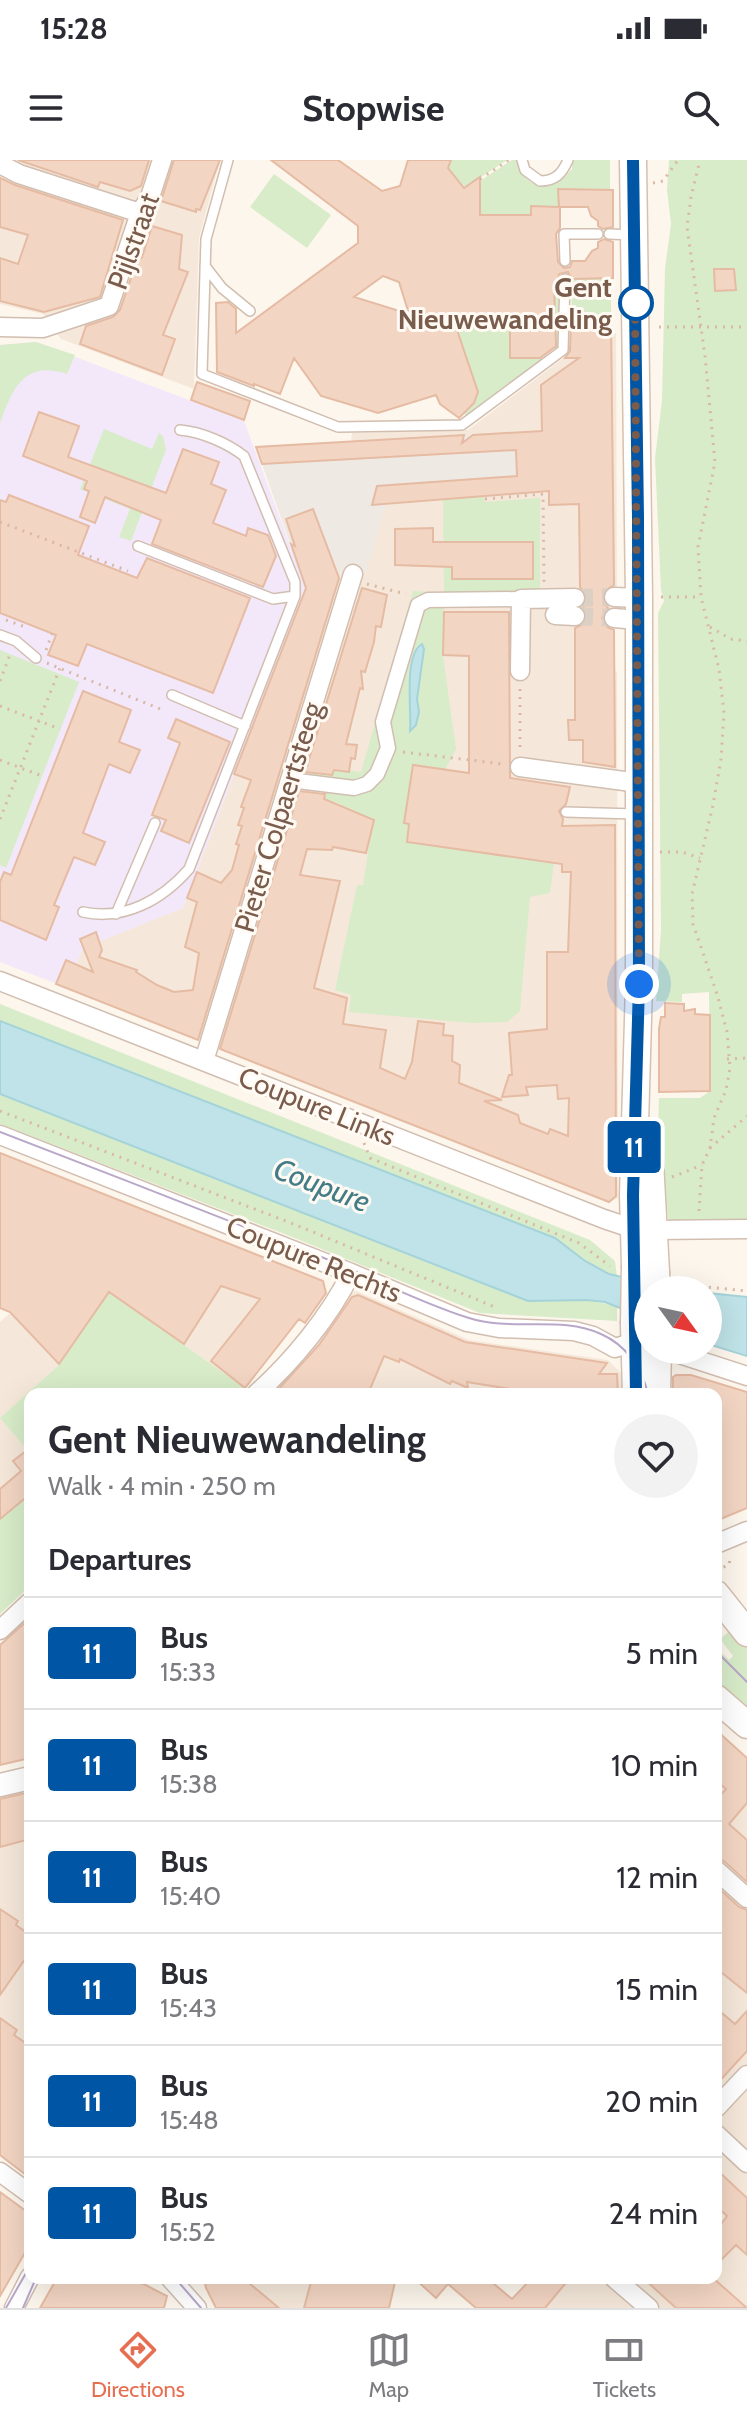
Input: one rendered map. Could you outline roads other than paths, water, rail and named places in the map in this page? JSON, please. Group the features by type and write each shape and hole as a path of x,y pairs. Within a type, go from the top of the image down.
{"main road":[{"path":"633,160 614,234 638,466 626,608 639,783 639,984 633,1195 645,1229 640,1274"},
{"path":"638,466 645,447 651,397 649,172"},
{"path":"614,234 642,239 643,294 652,318"},
{"path":"637,1388 639,1364"},
{"path":"649,1364 655,1388"},
{"path":"722,1602 747,1633"},
{"path":"722,1703 747,1725"}],"street":[{"name":"Pijlstraat","path":"0,327 43,328 109,306 140,213 150,197 162,160"},
{"path":"6,164 19,174 140,213"},
{"name":"Pieter Colpaertsteeg","path":"204,1061 352,577"},
{"path":"290,780 354,788 367,784 377,774 388,748 383,722 418,605 428,600 544,598 575,607 555,615"},
{"path":"520,671 521,599"},
{"path":"520,767 639,783"},
{"name":"Coupure Links","path":"0,981 604,1219 645,1229"},
{"name":"Coupure Rechts","path":"0,1135 479,1325 574,1331 593,1336 615,1348 634,1342"},
{"path":"645,1229 747,1229"},
{"path":"263,1388 283,1370 351,1273"},
{"path":"710,1364 747,1376"},
{"path":"722,1541 747,1531"},
{"path":"0,1630 24,1608"},
{"path":"0,1785 24,1779"},
{"path":"722,1875 747,1898"},
{"path":"722,2102 747,2075"},
{"path":"722,2140 747,2163"},
{"path":"0,2172 24,2190"},
{"path":"14,2308 26,2284"},
{"path":"621,2284 649,2308"}],"lane":[{"path":"228,160 206,239 202,374 338,427 462,425 563,350 565,279"},
{"path":"522,160 525,170 540,181 557,177 568,160"},
{"path":"565,261 564,234 614,234"},
{"path":"205,266 222,288 250,311"},
{"path":"83,912 105,917 146,903 173,888 189,869 295,596 295,582 244,456 233,447 180,430"},
{"path":"138,546 273,599 295,596"},
{"path":"0,635 16,641 36,658"},
{"path":"172,695 245,726"},
{"path":"566,812 638,814"},
{"path":"116,914 155,823"}],"water":[{"path":"422,644 424,649 417,699 419,712 416,725 410,731 410,671 416,650"},
{"name":"Coupure","path":"0,1021 555,1238 585,1261 609,1274 634,1280 634,1313 605,1302 528,1301 0,1094"},
{"path":"722,1294 747,1297 747,1356 722,1348"}],"tunnel":[{"path":"575,598 614,597"},
{"path":"575,616 614,618"}],"tram line":[{"path":"0,1132 329,1260 451,1312 485,1322 586,1328 618,1344 632,1358 646,1388"},
{"path":"722,1657 747,1682"},
{"path":"6,2308 24,2276"},
{"path":"23,2308 33,2284"},
{"path":"180,2284 201,2308"}],"place":[{"name":"Gent Nieuwewandeling","path":"636,303"}]}
